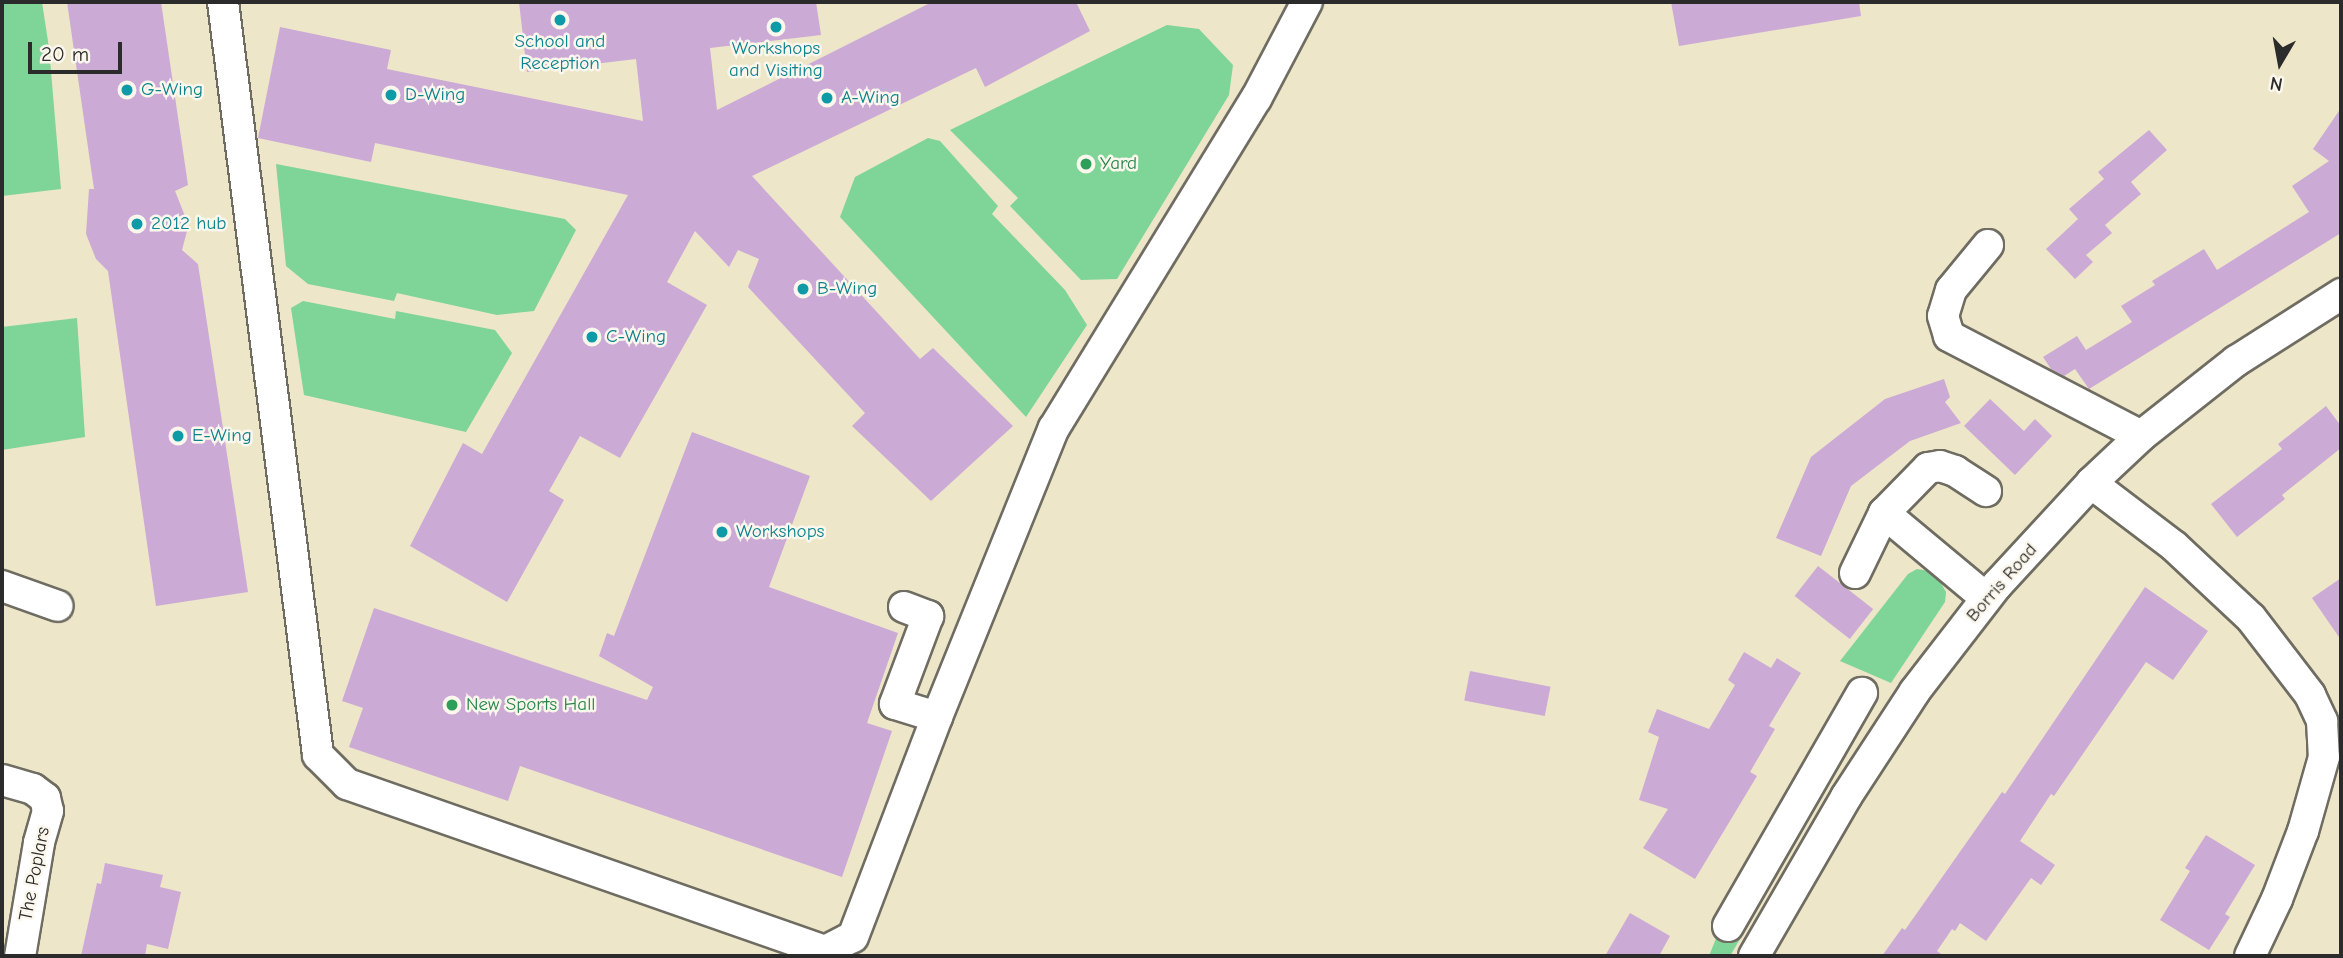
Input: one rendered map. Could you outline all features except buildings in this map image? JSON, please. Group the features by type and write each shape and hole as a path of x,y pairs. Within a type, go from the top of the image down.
{"street":[{"path":"223,2 318,755 347,784 825,951 853,937 937,717 1054,428 1256,99 1307,2"},
{"path":"1988,245 1951,289 1943,316 1949,336 2141,436"},
{"name":"Borris Road","path":"1754,956 1830,825 1914,691 1986,598 2091,483 2141,436 2236,361 2341,294"},
{"path":"1855,573 1884,513 1928,468 1940,466 1955,471 1986,491"},
{"path":"2091,483 2174,546 2251,618 2310,695 2322,721 2325,757 2310,809 2277,900 2250,956"},
{"path":"1884,513 1986,598"},
{"path":"2,586 58,606"},
{"path":"904,607 928,616 895,704 937,717"},
{"path":"1728,926 1862,693"},
{"name":"The Poplars","path":"2,780 33,789 45,798 48,811 38,843 20,956"},
{"path":"1797,805 1830,825"}],"green space":[{"path":"2,2 42,2 49,48 61,189 2,196"},
{"name":"Yard","path":"1167,25 1199,29 1233,65 1229,95 1117,279 1081,280 1010,206 1018,198 950,130"},
{"path":"928,138 940,141 998,206 992,214 1065,290 1087,325 1026,417 840,217 855,177"},
{"path":"276,164 565,219 576,230 534,311 497,315 397,293 394,301 308,284 286,266"},
{"path":"303,301 395,319 396,311 495,330 512,353 466,432 304,395 291,308"},
{"path":"77,318 85,437 2,450 2,327"},
{"path":"1917,569 1929,571 1941,583 1946,592 1945,602 1891,683 1840,661 1908,574"},
{"path":"1719,931 1740,939 1730,956 1709,956"}],"place":[{"name":"School and Reception","path":"560,20"},
{"name":"Workshops and Visiting","path":"776,27"},
{"name":"G-Wing","path":"127,90"},
{"name":"D-Wing","path":"391,95"},
{"name":"A-Wing","path":"827,98"},
{"name":"Yard","path":"1086,164"},
{"name":"2012 hub","path":"137,224"},
{"name":"B-Wing","path":"803,289"},
{"name":"C-Wing","path":"592,337"},
{"name":"E-Wing","path":"178,436"},
{"name":"Workshops","path":"722,532"},
{"name":"New Sports Hall","path":"452,705"}]}
